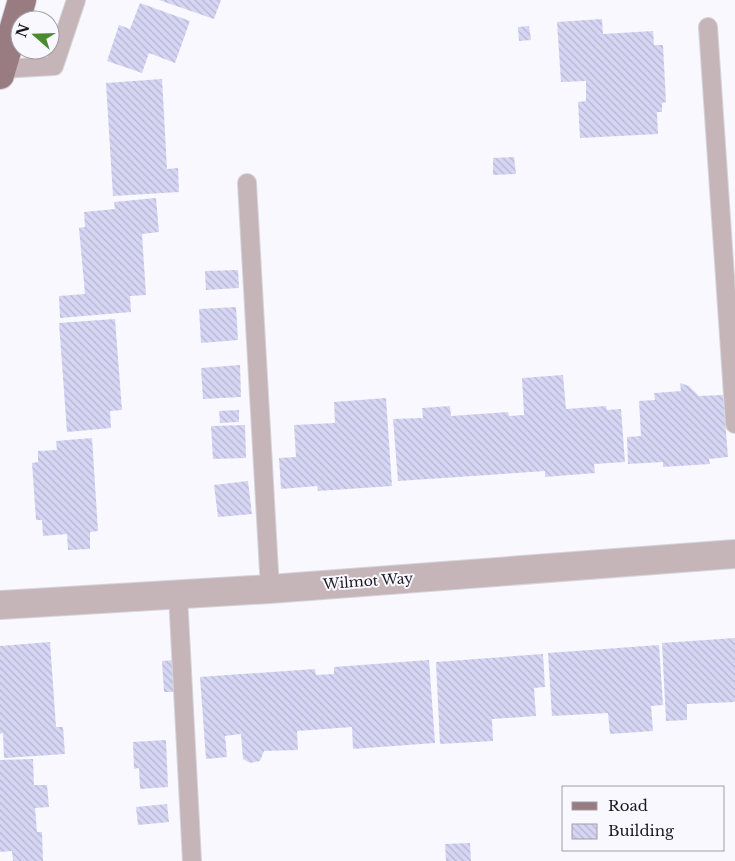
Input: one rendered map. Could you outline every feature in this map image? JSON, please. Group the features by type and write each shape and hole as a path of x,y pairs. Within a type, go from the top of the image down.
{"main road":[{"path":"0,72 22,0"}],"street":[{"name":"Wilmot Way","path":"0,605 270,589 735,554"}],"lane":[{"path":"0,72 54,66 76,0"},
{"path":"708,27 735,424"},
{"path":"247,183 270,589"},
{"path":"178,595 192,861"}],"building":[{"path":"159,0 221,0 214,19"},
{"path":"140,3 190,21 175,63 149,53 142,73 107,61 119,25 130,29"},
{"path":"602,19 603,34 653,31 654,45 663,45 666,102 662,103 662,112 657,112 658,134 580,138 578,102 586,101 586,81 561,82 557,22"},
{"path":"529,26 531,40 519,41 518,27"},
{"path":"162,79 167,169 178,168 179,192 113,196 106,83"},
{"path":"514,157 516,174 493,175 493,158"},
{"path":"156,198 159,232 142,234 146,295 130,296 131,312 60,318 59,296 85,294 79,228 85,227 84,212 115,209 114,202"},
{"path":"238,270 239,288 206,290 205,271"},
{"path":"236,307 238,340 201,343 199,309"},
{"path":"115,319 122,410 110,411 111,428 67,432 59,323"},
{"path":"240,365 241,397 203,399 201,368"},
{"path":"563,375 566,409 606,406 607,410 621,409 625,462 594,464 595,473 545,477 545,471 398,481 393,419 423,418 422,408 450,406 451,416 508,412 509,416 524,415 522,378"},
{"path":"680,383 689,386 699,396 723,395 728,457 709,459 710,464 663,467 663,462 628,464 627,437 641,436 639,401 655,400 654,393 681,391"},
{"path":"386,398 392,486 318,491 317,486 281,489 279,458 296,457 294,425 335,423 334,402"},
{"path":"239,410 239,422 220,423 219,411"},
{"path":"245,425 246,458 213,459 211,426"},
{"path":"92,438 98,531 90,532 90,549 68,550 67,534 43,536 42,520 36,520 32,463 38,462 38,451 57,450 56,441"},
{"path":"248,481 252,514 218,517 214,485"},
{"path":"735,638 735,702 687,704 687,720 666,721 662,643"},
{"path":"50,642 56,727 63,727 65,754 4,758 3,733 0,734 0,646"},
{"path":"659,645 663,705 651,706 653,731 610,734 608,713 552,716 548,653"},
{"path":"543,654 545,687 534,688 536,716 492,719 493,741 440,744 436,662"},
{"path":"176,660 178,692 164,692 162,661"},
{"path":"429,660 435,743 353,749 352,727 297,731 298,750 264,751 260,761 250,763 243,759 241,734 225,736 227,757 206,759 200,677 315,669 316,675 334,674 334,667"},
{"path":"166,740 168,787 140,789 139,768 134,769 133,742"},
{"path":"33,759 34,785 47,785 49,807 35,808 37,832 42,832 43,861 13,861 12,851 0,852 0,760"},
{"path":"167,804 169,822 138,825 136,807"},
{"path":"470,843 471,861 446,861 445,844"}]}
